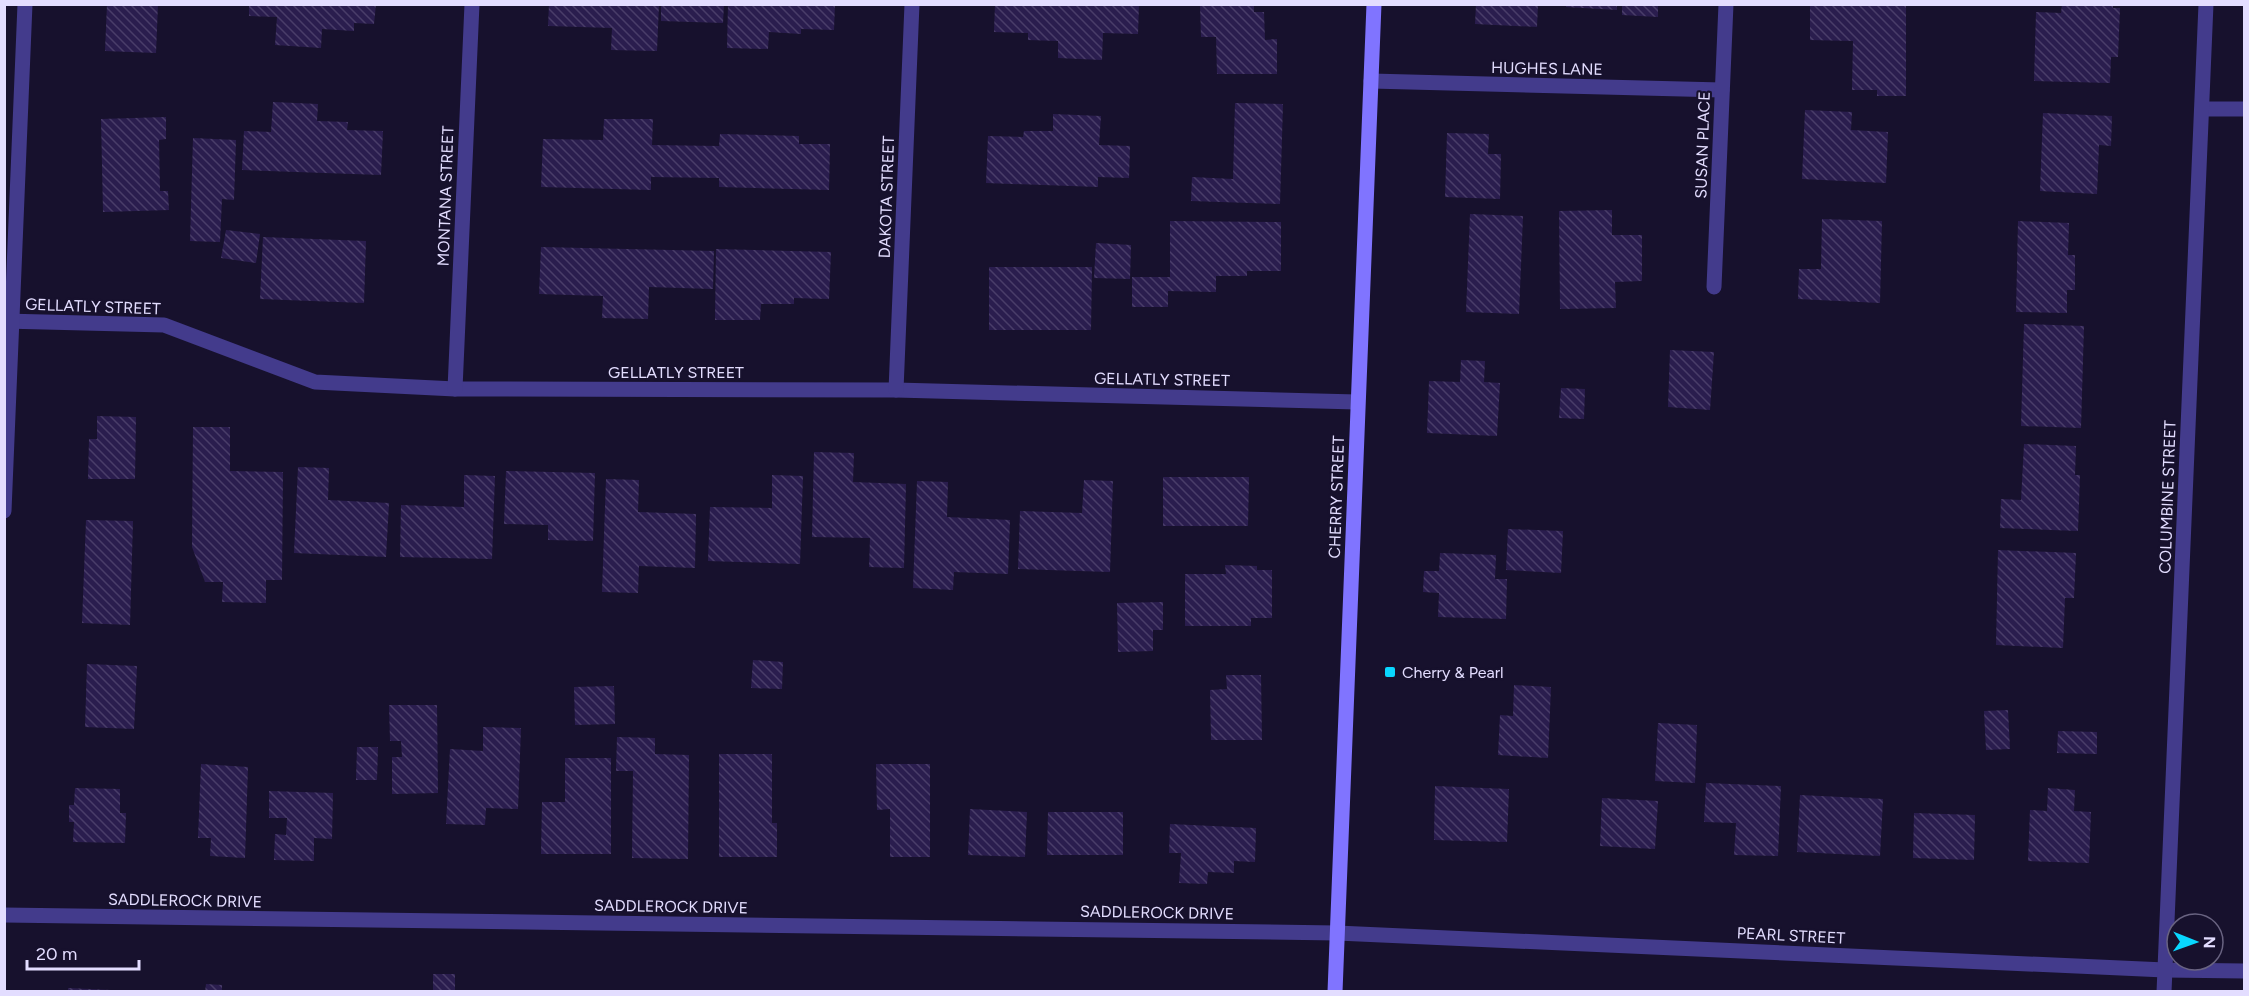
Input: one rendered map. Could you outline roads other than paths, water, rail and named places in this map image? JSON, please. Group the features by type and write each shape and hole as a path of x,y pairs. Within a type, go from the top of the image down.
{"main road":[{"name":"CHERRY STREET","path":"1335,992 1374,4"}],"street":[{"path":"4,512 8,321 25,4"},
{"name":"MONTANA STREET","path":"455,389 472,4"},
{"name":"DAKOTA STREET","path":"896,390 912,4"},
{"name":"SUSAN PLACE","path":"1714,287 1726,4"},
{"name":"COLUMBINE STREET","path":"2167,912 2206,4"},
{"name":"HUGHES LANE","path":"1371,81 1722,90"},
{"path":"2202,109 2244,109"},
{"name":"GELLATLY STREET","path":"8,321 164,325 315,382 455,389 896,390 1357,402"},
{"name":"SADDLEROCK DRIVE","path":"4,915 1337,933"},
{"name":"PEARL STREET","path":"1337,933 2165,970"},
{"name":"COLUMBINE STREET","path":"2164,992 2165,970"},
{"name":"PEARL STREET","path":"2225,971 2244,971"}],"place":[{"name":"Cherry & Pearl","path":"1390,672"}]}
